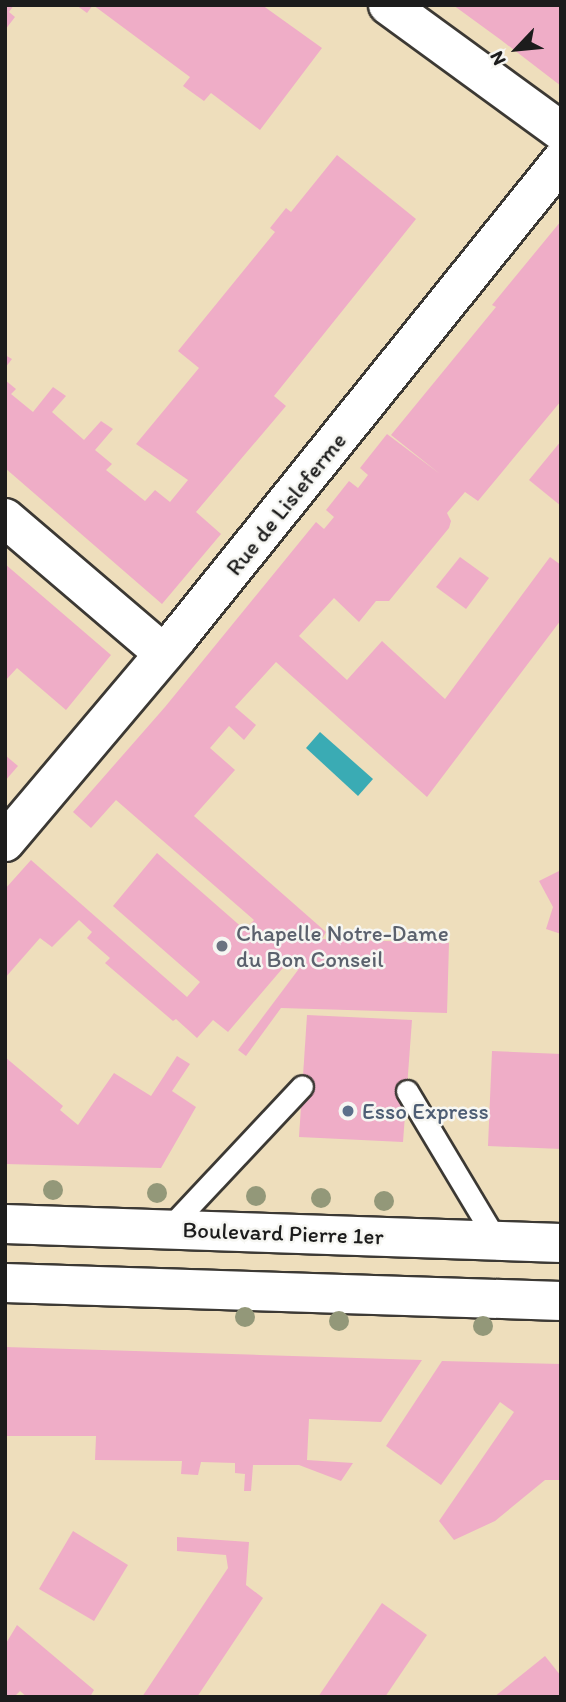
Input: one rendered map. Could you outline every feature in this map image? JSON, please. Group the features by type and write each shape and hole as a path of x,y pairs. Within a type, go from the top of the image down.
{"street":[{"path":"388,5 561,131"},
{"name":"Rue de Lisleferme","path":"5,842 164,654 561,161"},
{"path":"5,518 164,654"},
{"name":"Boulevard Pierre 1er","path":"5,1224 561,1243"},
{"path":"5,1283 561,1301"}],"lane":[{"path":"167,1230 302,1086"},
{"path":"407,1090 496,1240"}],"water":[{"path":"320,732 373,779 358,796 306,748"}],"building":[{"path":"5,5 14,5 9,12 15,17 5,30"},
{"path":"76,5 93,5 87,13"},
{"path":"93,5 262,5 322,48 260,130 211,93 204,101 183,86 190,77"},
{"path":"453,5 561,5 561,86 501,40"},
{"path":"337,155 416,219 274,396 286,406 196,512 221,534 162,604 5,468 5,380 16,389 11,394 33,412 53,387 66,396 52,412 84,440 101,421 113,429 95,450 112,464 106,470 145,501 155,490 170,502 188,480 136,444 199,368 178,351 275,232 270,228 286,208 291,212"},
{"path":"561,221 561,401 478,501 465,492 447,513 451,521 449,528 389,601 376,601 359,622 334,598 299,636 347,680 382,641 445,699 550,557 561,565 561,620 427,797 276,662 235,707 256,725 244,740 229,726 210,748 235,770 194,816 326,932 322,939 449,943 447,1013 281,1008 246,1056 238,1050 298,970 288,962 228,1032 213,1020 197,1038 105,963 110,958 87,938 92,932 79,920 52,947 40,938 5,978 5,889 31,860 187,997 200,982 113,906 157,853 245,930 254,920 116,800 91,828 73,812 165,707 316,522 324,529 334,517 326,510 349,481 358,488 368,475 360,468 387,434 440,474 391,435 496,307 492,305"},
{"path":"5,355 12,359 5,368"},
{"path":"561,441 561,506 529,480"},
{"path":"460,557 489,578 466,609 436,587"},
{"path":"5,564 111,655 66,710 17,668 5,681"},
{"path":"5,755 18,766 5,781"},
{"path":"561,870 561,934 546,929 553,907 539,881"},
{"path":"307,1015 412,1020 403,1142 299,1137"},
{"path":"492,1051 561,1054 561,1149 488,1146"},
{"path":"177,1056 190,1064 172,1091 196,1107 161,1168 5,1164 5,1057 63,1106 60,1110 78,1125 114,1073 151,1096"},
{"path":"5,1347 422,1360 381,1422 309,1419 307,1460 353,1463 341,1481 299,1465 253,1465 251,1491 244,1491 245,1474 235,1473 235,1463 201,1462 198,1475 181,1474 182,1461 95,1460 96,1436 5,1436"},
{"path":"442,1361 561,1364 561,1480 545,1480 495,1521 454,1540 439,1521 514,1412 500,1402 441,1485 386,1446"},
{"path":"73,1531 128,1565 94,1621 39,1589"},
{"path":"177,1537 249,1542 246,1585 263,1598 197,1697 142,1697 228,1568 226,1555 177,1551"},
{"path":"382,1603 427,1635 385,1697 318,1697"},
{"path":"17,1625 94,1690 90,1697 27,1697 20,1691 14,1697 5,1697 5,1645"},
{"path":"545,1656 561,1676 561,1697 494,1697"}],"place":[{"name":"Chapelle Notre-Dame du Bon Conseil","path":"222,946"},
{"name":"Esso Express","path":"348,1111"}]}
